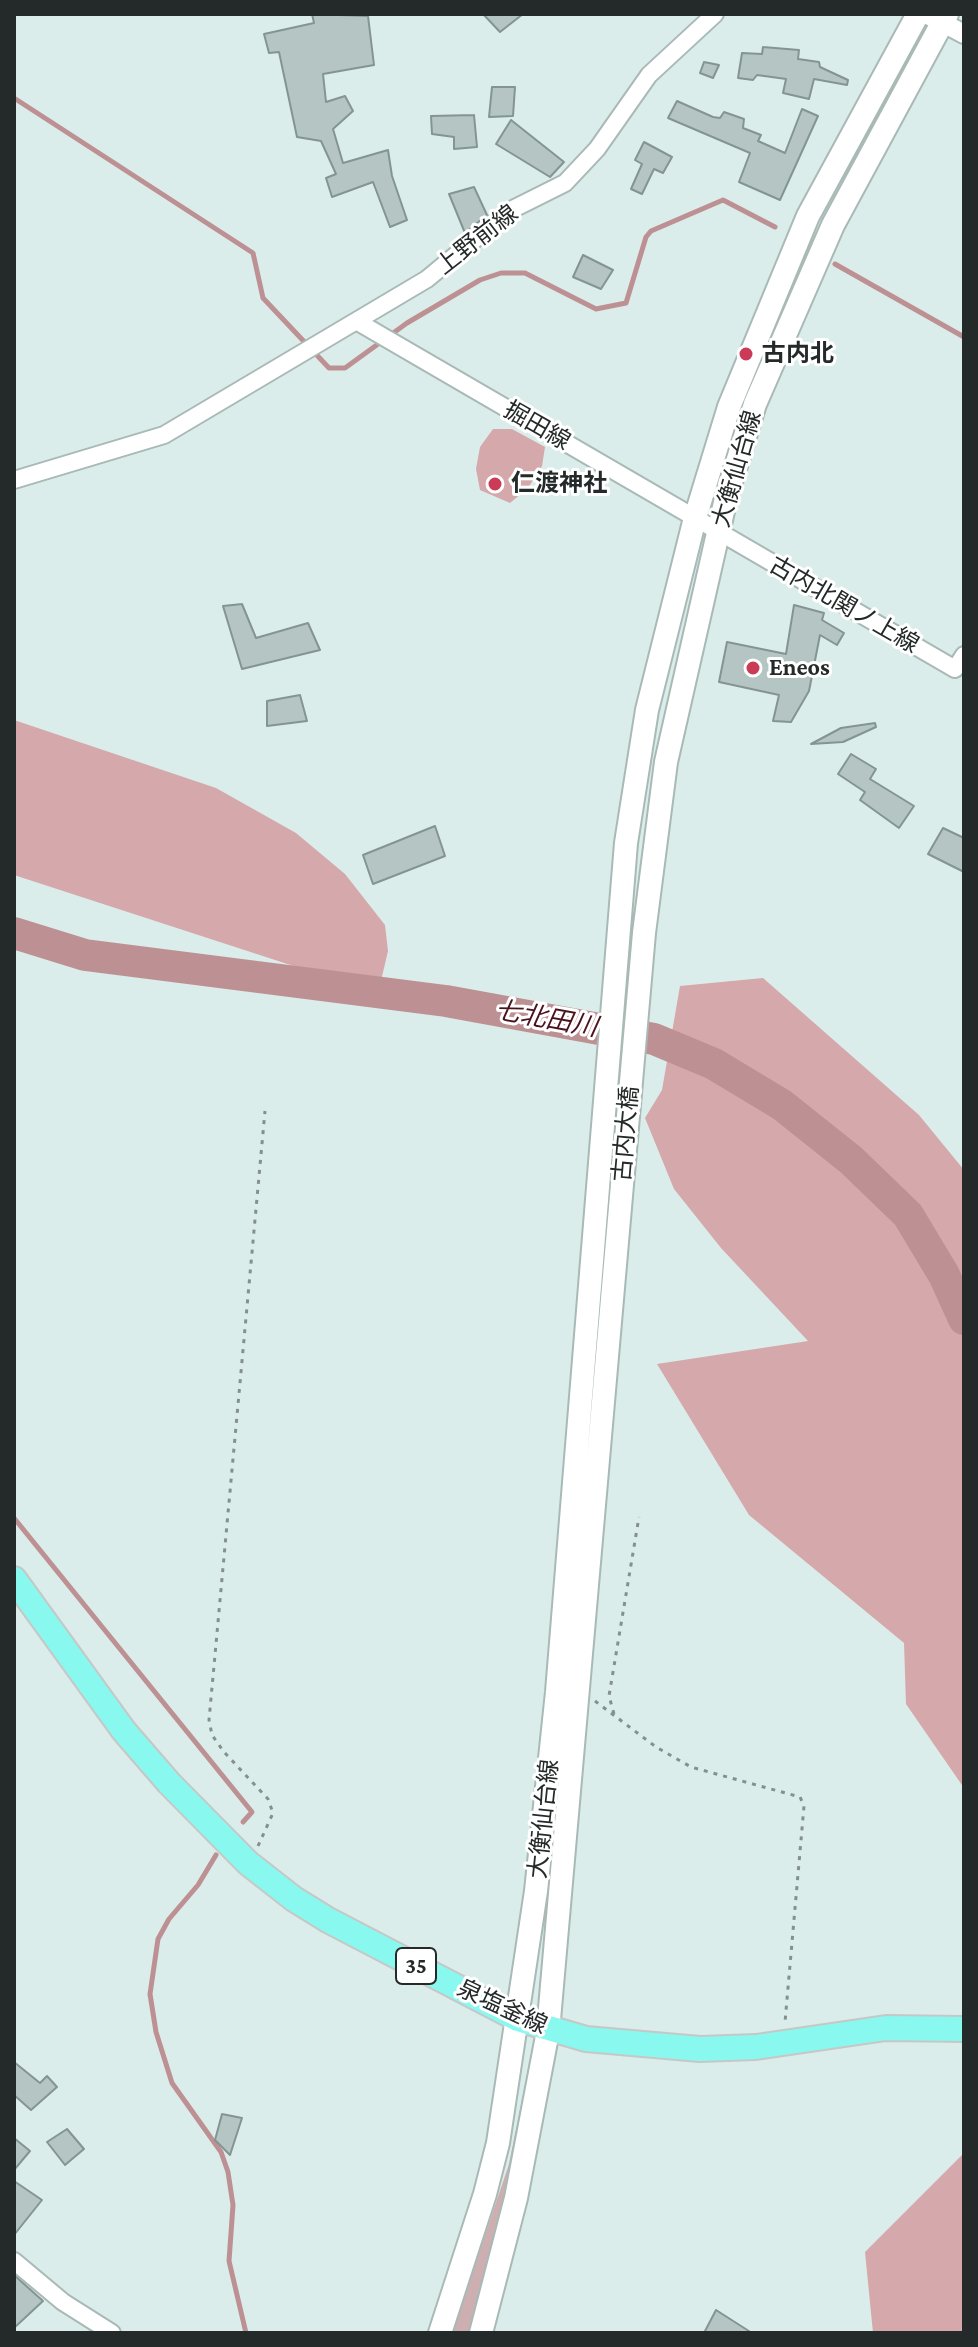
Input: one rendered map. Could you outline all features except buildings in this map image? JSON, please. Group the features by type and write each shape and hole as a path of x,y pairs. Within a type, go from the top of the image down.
{"main road":[{"name":"大衡仙台線","path":"616,958 626,843 647,710 695,518 729,407 790,258 845,143 918,14"},
{"name":"大衡仙台線","path":"642,961 666,762 719,532 755,404 808,280 868,154 939,17"},
{"path":"618,930 644,933"},
{"name":"古内大橋","path":"588,1294 616,958"},
{"name":"古内大橋","path":"611,1308 642,961"},
{"name":"大衡仙台線","path":"440,2333 485,2194 507,2093 518,2019 536,1891 557,1692 588,1294"},
{"name":"大衡仙台線","path":"481,2333 516,2198 548,2031 611,1308"},
{"name":"泉塩釜線","path":"14,1579 124,1731 169,1783 248,1863 294,1899 328,1920 518,2019 548,2031 586,2039 734,2050 886,2028 964,2029"}],"street":[{"name":"上野前線","path":"14,480 164,435 427,279 509,211 565,183 597,149 649,75 715,14"},
{"path":"939,17 964,34"},
{"name":"掘田線","path":"358,322 719,532"},
{"name":"古内北関ノ上線","path":"719,532 955,669 964,655"},
{"path":"14,2261 63,2302 112,2333"}],"path":[{"path":"248,1863 269,1827 273,1813 268,1799 212,1735 209,1720 265,1111"},
{"path":"615,1718 609,1696 639,1517"},
{"path":"579,1696 595,1701 615,1718 691,1767 800,1797 804,1806 783,2043"}],"shaded area":[{"path":"493,429 512,429 545,447 542,466 528,488 510,503 480,490 476,469 480,447"},
{"path":"14,720 216,788 296,833 345,874 385,925 388,951 380,985 374,990 315,973 14,875"},
{"path":"763,978 919,1115 964,1170 964,1788 906,1704 904,1643 749,1515 657,1364 808,1341 721,1248 674,1189 645,1118 662,1090 680,986"},
{"path":"528,2070 532,2070 513,2164 472,2333 452,2333 509,2164"},
{"path":"964,2153 964,2333 873,2333 865,2252"}],"waterway":[{"path":"14,98 253,253 263,298 329,368 345,368 407,323 480,280 501,273 525,273 596,309 626,303 646,237 651,231 723,200 775,227"},
{"path":"835,264 964,337"},
{"name":"七北田川","path":"14,933 85,955 446,1001 654,1039 714,1064 782,1105 851,1160 908,1215 944,1275 964,1319"},
{"path":"14,1518 252,1812 243,1822"},
{"path":"216,1855 158,1939 150,1994 156,2032 172,2083 221,2152 228,2172 233,2205 229,2261 246,2333"}],"place":[{"name":"古内北","path":"746,354"},
{"name":"仁渡神社","path":"495,484"},
{"name":"Eneos","path":"753,668"}]}
